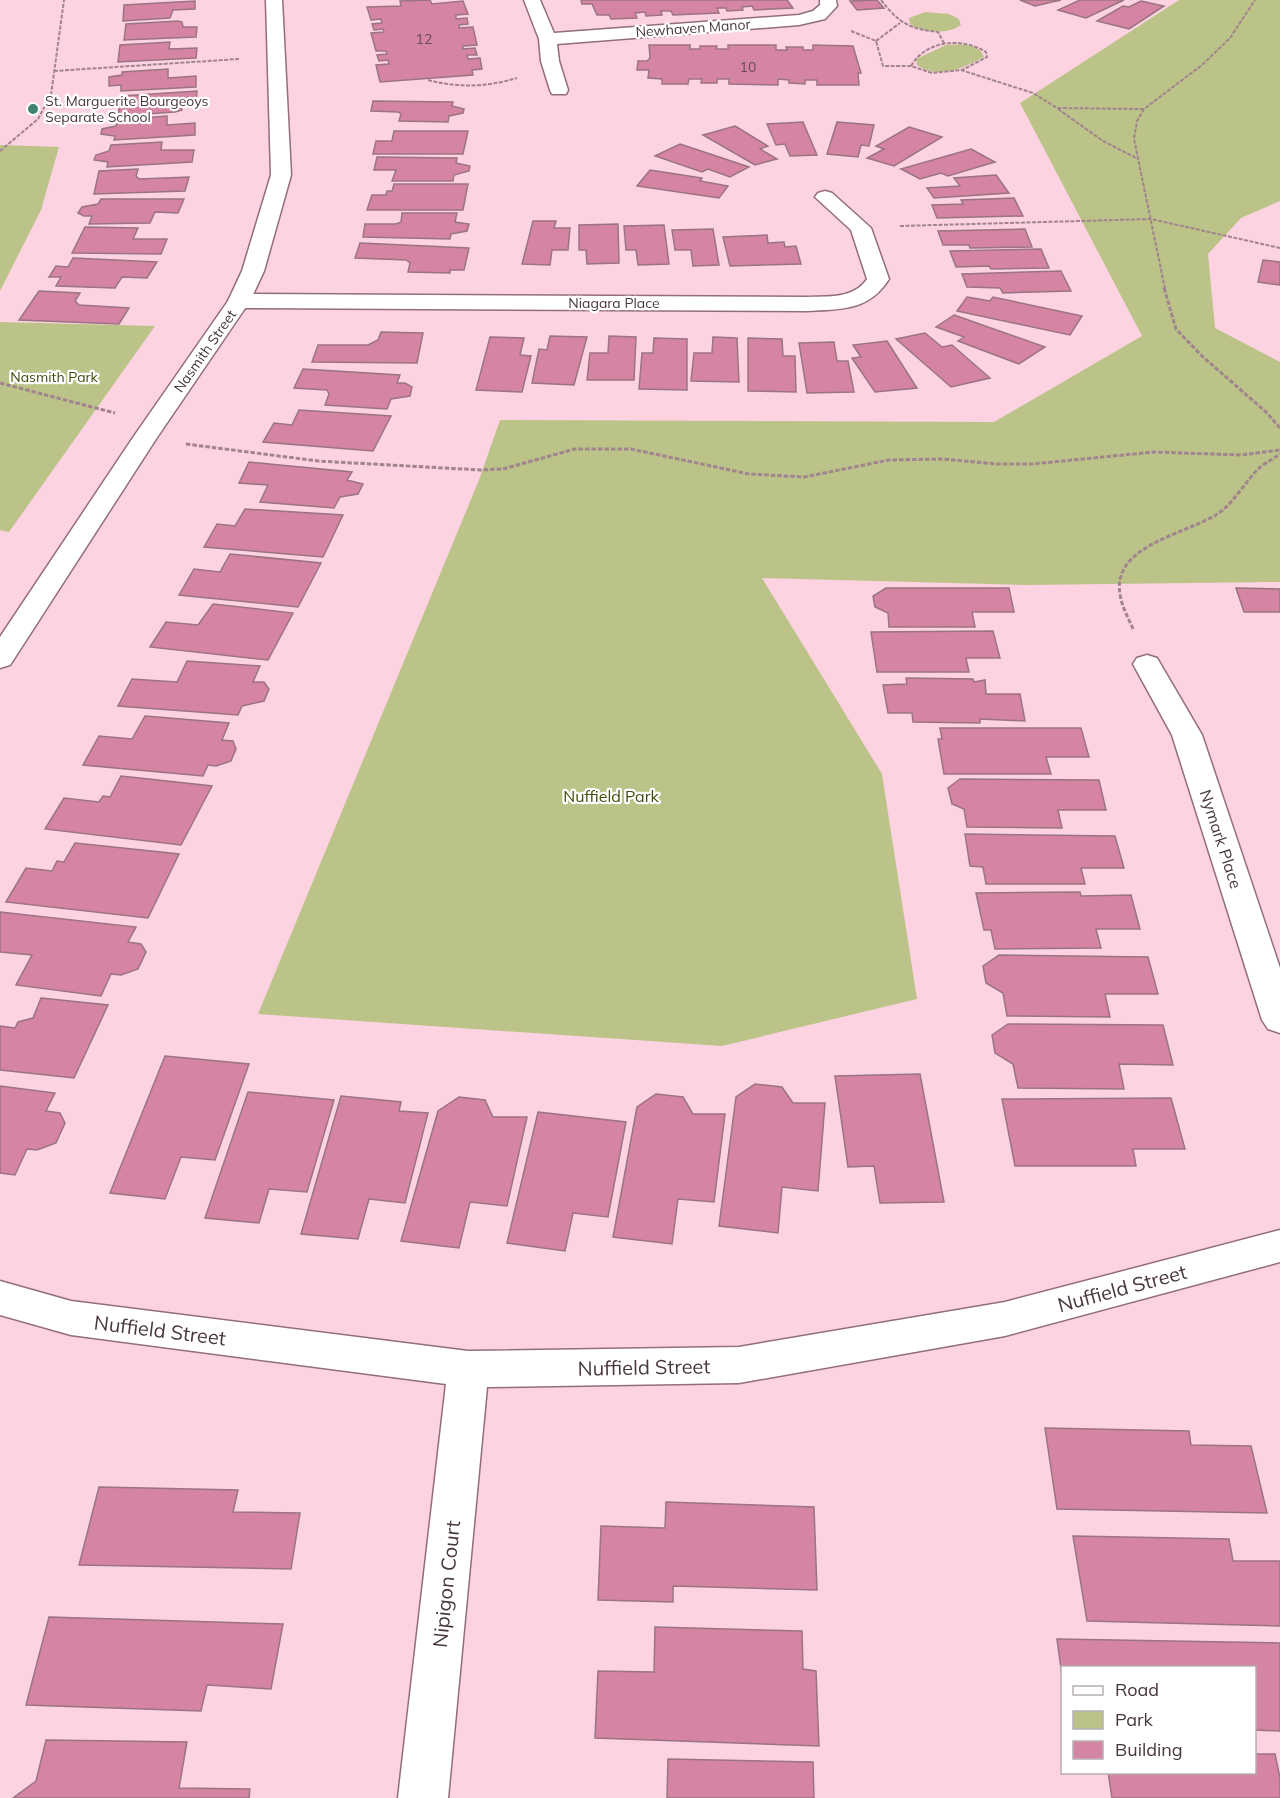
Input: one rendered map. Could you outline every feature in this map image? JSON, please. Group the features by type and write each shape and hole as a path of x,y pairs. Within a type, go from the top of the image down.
{"street":[{"name":"Nasmith Street","path":"0,659 144,439 239,301 253,271 281,175 274,0"},
{"path":"532,0 548,39 550,61 559,90"},
{"name":"Newhaven Manor","path":"548,39 800,20 819,15 828,6 828,0"},
{"path":"825,197 861,228"},
{"name":"Niagara Place","path":"239,301 807,304 844,301 859,298 873,290 878,279 861,228"},
{"name":"Nymark Place","path":"1148,664 1187,735 1280,1020"},
{"name":"Nuffield Street","path":"0,1298 71,1318 468,1369 738,1365 1005,1319 1280,1246"},
{"name":"Nipigon Court","path":"423,1798 468,1369"}],"path":[{"path":"0,151 38,119 51,95 63,0"},
{"path":"881,0 900,23 916,29 938,32 944,43"},
{"path":"1255,0 1230,38 1202,65 1144,109 1137,121 1134,139 1168,305 1176,329 1202,356 1266,412 1280,428"},
{"path":"800,20 853,32 876,42"},
{"path":"876,42 900,23"},
{"path":"876,42 883,66 911,66 932,73 961,70 987,57 981,47 966,43 944,43 913,58 911,66"},
{"path":"54,71 276,57"},
{"path":"428,80 458,86 501,83 517,78 533,66 550,61"},
{"path":"961,70 1033,93 1103,141 1139,159"},
{"path":"1057,108 1144,109"},
{"path":"861,228 1151,219 1280,249"},
{"path":"0,383 135,418 144,439 318,460 480,470 503,469 575,449 631,449 749,474 804,477 889,460 943,459 997,464 1032,464 1154,452 1241,455 1280,452"},
{"path":"1148,664 1120,597 1122,573 1138,553 1155,541 1188,528 1223,510 1259,468 1280,452"}],"green space":[{"name":"Nuffield Park","path":"1179,0 1280,0 1280,201 1241,218 1208,254 1215,328 1280,362 1280,582 1028,585 762,578 882,774 917,999 722,1046 258,1014 479,480 500,420 994,422 1142,336 1020,103"},
{"path":"925,12 949,14 959,19 961,25 935,32 910,24 909,18"},
{"path":"946,45 973,47 982,52 984,57 951,71 934,72 917,65 916,59"},
{"path":"0,145 59,147 41,210 0,291"},
{"name":"Nasmith Park","path":"0,322 155,326 9,532 0,530"}],"building":[{"path":"430,0 432,4 463,1 468,14 456,15 456,19 467,18 468,24 459,25 459,28 473,27 477,45 463,46 463,49 475,48 477,55 467,55 468,59 480,58 482,69 472,70 473,75 380,82 376,65 389,64 388,60 379,61 377,55 387,54 386,51 376,51 371,33 384,32 383,29 374,30 372,24 382,23 381,19 371,20 367,7 401,6 400,1"},
{"path":"581,0 787,0 793,8 754,10 752,6 742,7 743,10 727,11 726,8 717,8 719,13 673,15 671,11 661,11 662,15 646,16 645,12 635,13 637,18 611,19 609,15 597,15 592,4 582,4"},
{"path":"877,0 884,8 857,10 850,1"},
{"path":"1020,0 1061,0 1035,6"},
{"path":"1080,0 1124,0 1086,18 1058,10"},
{"path":"195,1 195,9 173,10 170,18 123,21 124,5"},
{"path":"1141,1 1164,6 1129,29 1097,21 1123,6 1129,7"},
{"path":"182,22 183,27 197,27 196,37 124,40 126,24"},
{"path":"170,42 169,49 197,48 196,58 118,62 120,45"},
{"path":"649,45 690,45 690,49 700,49 700,46 717,46 716,49 728,49 728,45 776,45 776,50 787,50 786,47 803,47 803,50 813,50 813,45 853,46 861,73 858,73 859,85 817,85 817,80 805,80 805,84 789,83 789,80 778,79 778,85 729,84 729,79 717,79 717,83 701,83 702,79 689,79 688,84 662,84 662,79 648,78 649,70 637,70 638,61 647,61 650,58"},
{"path":"168,69 168,78 196,76 196,87 121,91 121,85 109,86 109,77 122,75 122,72"},
{"path":"197,91 196,102 180,103 182,110 118,116 121,96"},
{"path":"373,101 453,102 452,106 464,109 463,113 449,116 448,122 399,121 401,114 398,112 371,111"},
{"path":"167,116 167,125 195,123 195,135 114,140 115,136 101,134 102,129 116,126 118,120"},
{"path":"803,122 817,155 790,156 785,144 776,145 767,124"},
{"path":"837,122 874,125 869,146 861,145 858,157 827,154"},
{"path":"735,126 768,146 760,149 777,159 755,165 703,135"},
{"path":"909,127 942,137 894,166 867,158 884,149 876,146"},
{"path":"394,131 468,131 463,154 373,154 376,141 392,141"},
{"path":"162,142 161,150 194,150 192,162 107,167 108,162 94,160 96,155 109,151 111,145"},
{"path":"680,144 749,167 730,177 708,169 702,172 655,156"},
{"path":"971,149 995,162 948,176 941,173 920,179 901,169"},
{"path":"377,157 457,158 456,163 470,166 469,171 454,175 453,181 392,181 396,170 374,170"},
{"path":"138,169 136,176 139,179 189,177 185,191 94,194 99,171"},
{"path":"650,170 702,178 700,181 728,186 719,198 637,186"},
{"path":"996,175 1009,193 934,198 927,188 960,186 954,178"},
{"path":"394,184 468,184 463,210 367,210 372,195 386,195 387,191 392,191"},
{"path":"1014,198 1023,216 937,218 932,205 963,204 961,200"},
{"path":"101,199 184,199 178,213 155,212 150,223 89,224 92,216 78,213 82,207 98,204"},
{"path":"402,213 457,213 455,222 469,224 467,231 451,234 450,239 363,237 365,224 396,224 401,222"},
{"path":"533,221 556,221 554,228 570,228 568,250 552,250 550,265 522,264"},
{"path":"618,224 619,263 587,264 586,250 579,250 579,225"},
{"path":"664,225 669,264 638,265 636,250 626,250 624,226"},
{"path":"85,227 138,228 133,239 167,239 161,254 72,253"},
{"path":"713,229 719,265 693,266 691,250 675,250 672,230"},
{"path":"1025,229 1032,247 970,248 969,245 943,245 938,231"},
{"path":"767,235 768,243 784,242 785,247 796,246 801,264 730,266 723,237"},
{"path":"360,243 469,248 464,270 450,270 450,273 408,272 410,263 406,260 355,258"},
{"path":"1041,249 1049,268 956,267 950,251"},
{"path":"73,258 157,262 147,278 122,277 115,288 56,286 61,277 49,277 56,266 68,267"},
{"path":"1263,260 1280,262 1280,285 1258,282"},
{"path":"1061,271 1071,291 1003,293 1000,288 967,287 962,274"},
{"path":"39,291 80,293 75,301 79,305 129,308 119,324 19,320"},
{"path":"967,297 990,301 993,297 1082,316 1070,335 957,311"},
{"path":"954,315 1045,347 1019,364 958,341 964,337 936,327"},
{"path":"381,332 423,333 417,363 312,362 318,345 368,345 378,340"},
{"path":"925,333 942,347 952,345 990,378 951,387 896,339"},
{"path":"550,336 587,337 574,385 532,383 539,349 547,350"},
{"path":"609,336 636,337 634,380 587,380 590,353 608,353"},
{"path":"490,337 524,338 520,355 531,356 522,392 476,390"},
{"path":"713,337 737,338 739,382 691,381 694,353 712,353"},
{"path":"654,338 687,339 687,390 639,389 642,353 653,353"},
{"path":"748,338 782,339 783,356 795,356 796,392 748,391"},
{"path":"887,341 917,388 875,392 852,358 861,357 853,345"},
{"path":"834,342 837,361 848,361 854,392 807,393 799,343"},
{"path":"303,369 400,375 397,383 405,383 412,387 410,396 391,399 387,409 325,405 329,394 327,390 294,388"},
{"path":"299,410 391,416 373,451 263,442 274,423 292,425"},
{"path":"249,462 352,472 347,480 363,484 358,494 340,497 334,508 260,502 268,485 239,483"},
{"path":"245,509 343,515 323,557 204,547 217,524 235,526"},
{"path":"230,554 321,563 298,607 179,595 194,569 220,572"},
{"path":"886,588 1009,588 1014,612 972,612 975,627 889,627 888,613 875,607 873,596"},
{"path":"1236,588 1280,589 1280,612 1244,612"},
{"path":"213,604 293,613 268,660 150,647 166,622 198,625"},
{"path":"993,631 1000,658 966,658 969,672 877,672 871,632"},
{"path":"187,661 260,666 253,682 264,682 269,689 264,701 242,706 238,715 118,706 132,679 177,682"},
{"path":"906,678 973,679 974,682 985,680 986,694 1020,694 1025,721 980,719 980,723 913,722 912,713 888,713 883,685 907,684"},
{"path":"145,716 229,723 222,740 233,741 236,749 231,761 216,766 208,765 203,776 83,765 99,736 132,739"},
{"path":"940,728 1081,728 1089,757 1046,757 1051,774 944,774 938,739 942,739"},
{"path":"121,776 212,786 181,845 45,829 64,798 99,802 103,796 110,797"},
{"path":"960,779 1099,780 1106,810 1058,810 1062,828 967,827 964,809 952,804 948,788"},
{"path":"965,834 1115,836 1124,868 1081,868 1085,884 986,884 983,867 970,866"},
{"path":"75,843 179,854 148,918 6,902 26,868 52,871 57,861 64,862"},
{"path":"1080,892 1081,896 1131,895 1140,929 1096,929 1101,948 995,949 991,930 984,930 976,893"},
{"path":"0,912 136,927 128,942 141,944 146,952 138,969 121,975 111,974 101,996 16,985 32,955 0,952"},
{"path":"999,955 1148,957 1158,994 1105,994 1110,1017 1007,1016 1003,993 986,983 983,966"},
{"path":"41,998 108,1005 74,1078 0,1070 0,1026 15,1028 18,1022 33,1018"},
{"path":"1008,1024 1163,1025 1173,1065 1119,1064 1124,1089 1018,1088 1013,1064 995,1053 992,1035"},
{"path":"165,1056 249,1064 215,1160 181,1157 165,1199 110,1193"},
{"path":"920,1074 944,1202 880,1203 874,1166 848,1167 835,1076"},
{"path":"755,1084 782,1087 793,1103 825,1103 818,1191 782,1187 778,1233 719,1226 736,1097"},
{"path":"0,1086 55,1093 46,1111 60,1113 65,1123 56,1143 37,1150 27,1149 15,1175 0,1173"},
{"path":"248,1092 334,1100 307,1192 269,1189 259,1223 205,1218"},
{"path":"656,1094 683,1097 693,1114 725,1114 714,1202 678,1199 672,1244 613,1237 637,1107"},
{"path":"341,1096 401,1102 399,1111 428,1113 405,1203 369,1199 358,1239 301,1234"},
{"path":"459,1097 485,1100 493,1117 527,1117 507,1206 470,1202 459,1248 401,1241 438,1111"},
{"path":"1171,1098 1185,1149 1133,1149 1136,1166 1015,1166 1002,1099"},
{"path":"538,1112 626,1122 608,1217 573,1213 565,1251 507,1243"},
{"path":"1045,1428 1189,1431 1191,1445 1251,1446 1267,1513 1057,1509"},
{"path":"99,1487 238,1490 233,1512 300,1513 291,1569 79,1565"},
{"path":"666,1502 814,1507 817,1590 673,1586 673,1602 598,1600 601,1526 665,1528"},
{"path":"1073,1536 1229,1539 1233,1561 1280,1561 1280,1626 1087,1621"},
{"path":"49,1617 283,1624 271,1689 207,1685 201,1711 26,1705"},
{"path":"655,1627 802,1631 803,1669 816,1671 819,1746 595,1738 598,1671 654,1672"},
{"path":"1057,1639 1280,1643 1280,1731 1256,1730 1256,1666 1061,1666 1061,1669"},
{"path":"46,1740 187,1742 179,1788 250,1789 249,1798 13,1798 36,1781"},
{"path":"1256,1754 1275,1754 1280,1778 1280,1798 1112,1798 1108,1774 1256,1774"},
{"path":"668,1759 813,1762 814,1798 667,1798"}],"place":[{"name":"St. Marguerite Bourgeoys Separate School","path":"33,109"}]}
